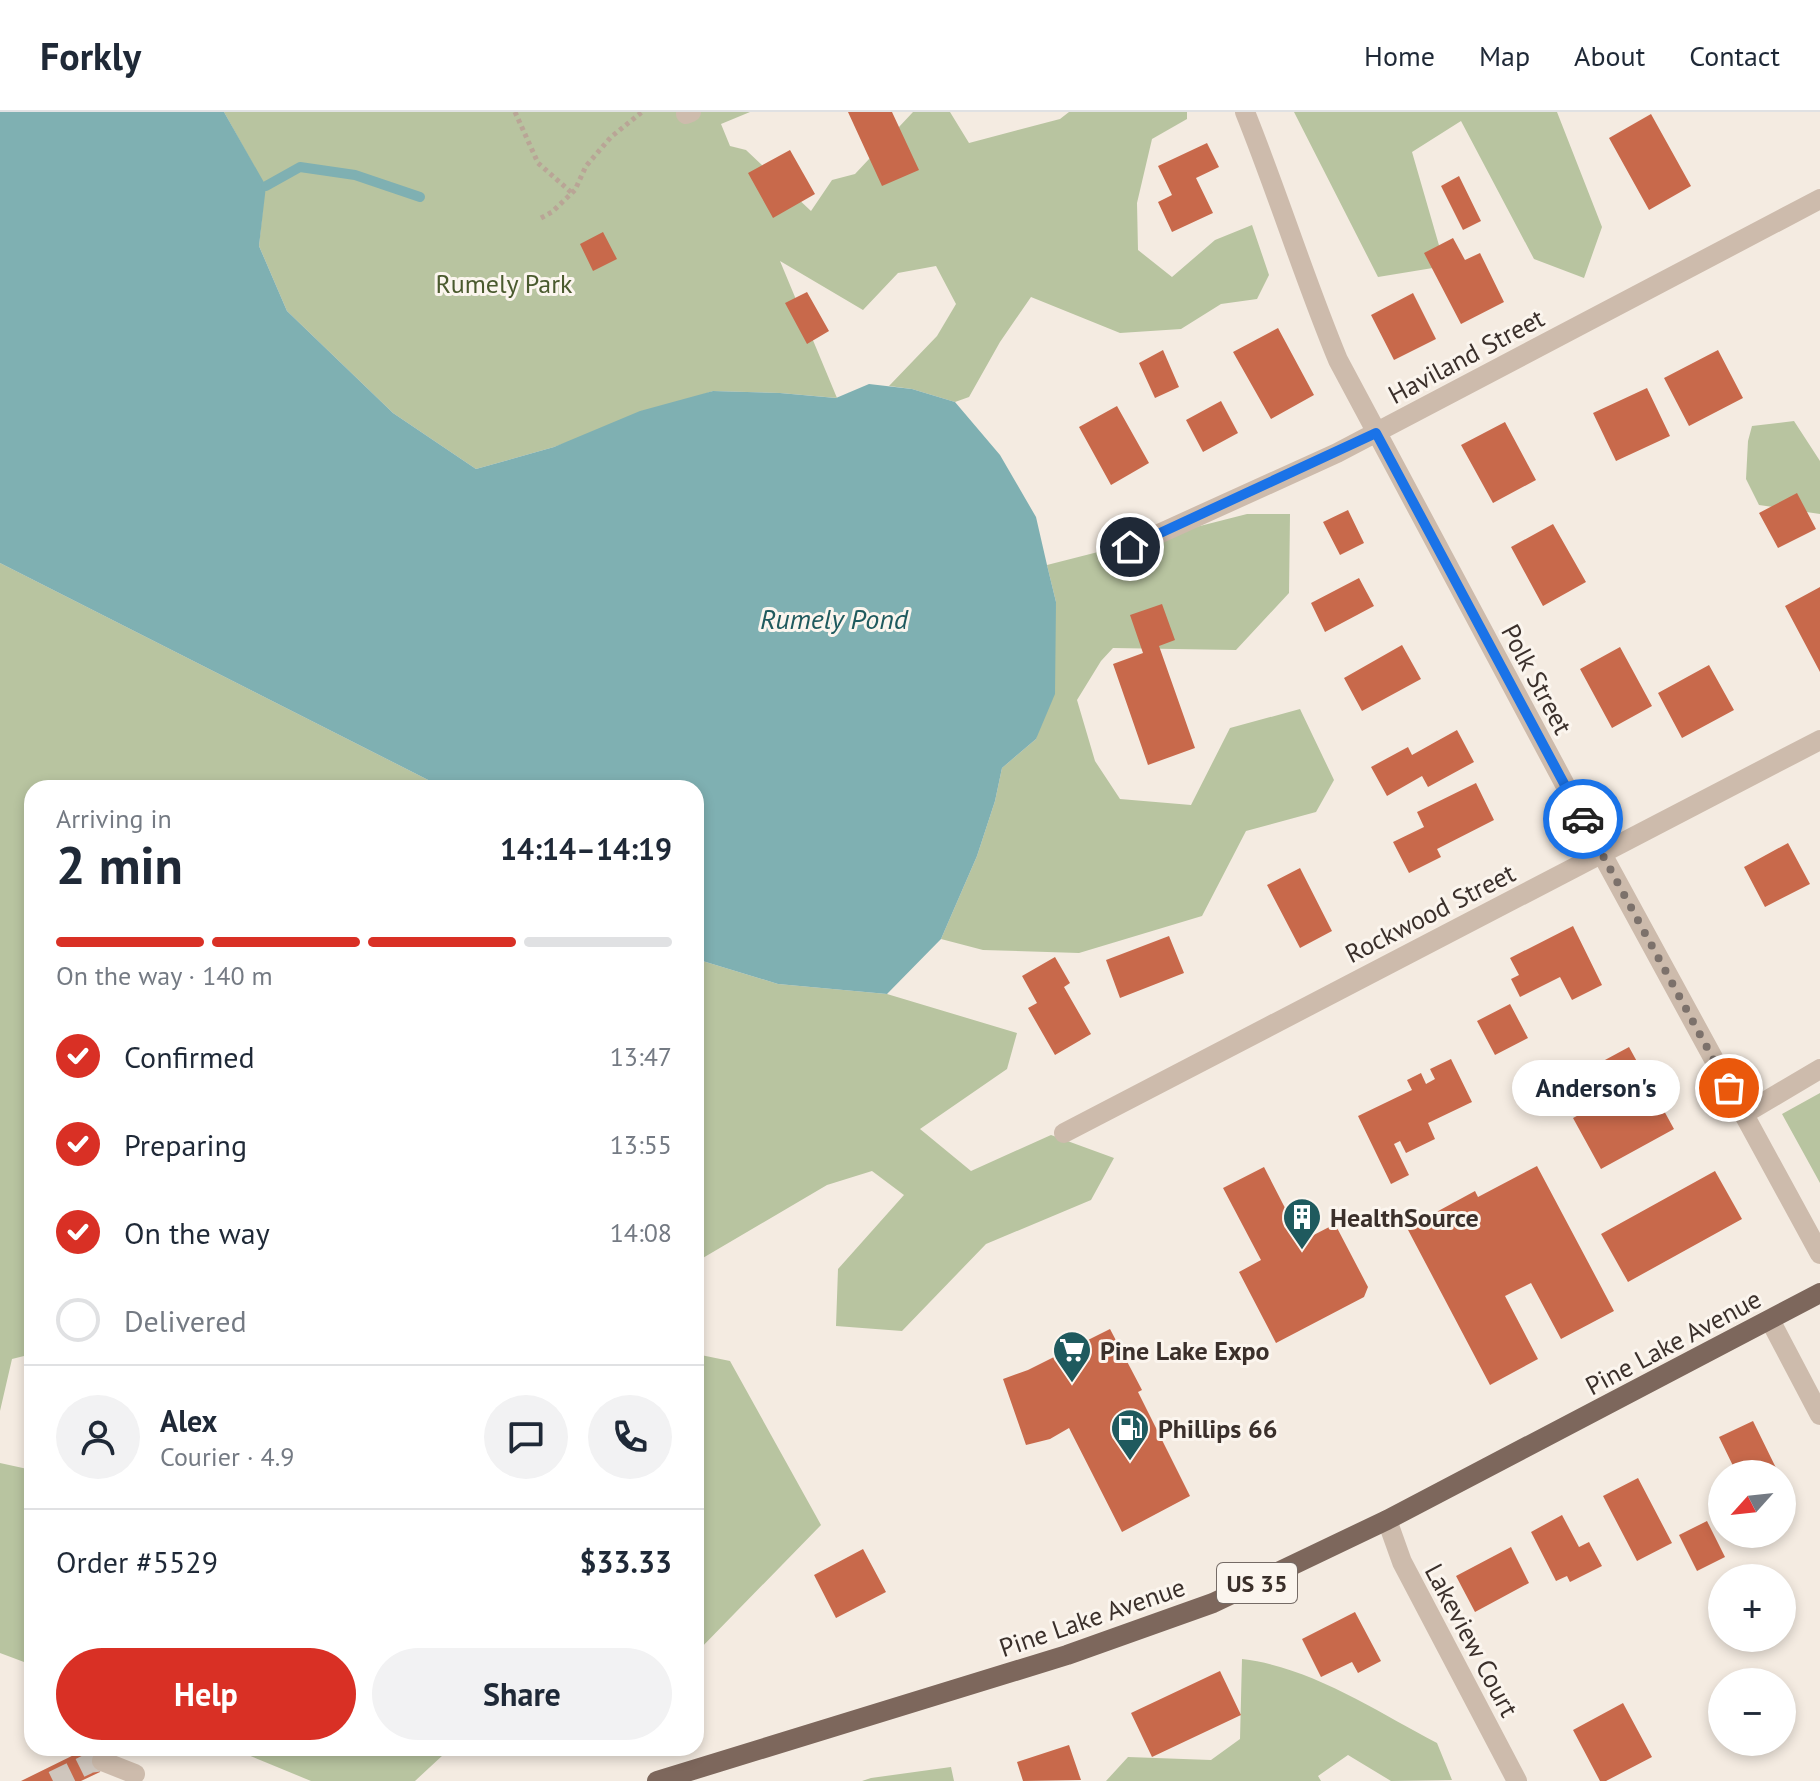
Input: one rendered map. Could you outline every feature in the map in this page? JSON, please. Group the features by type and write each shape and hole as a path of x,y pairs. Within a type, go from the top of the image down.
{"main road":[{"name":"Pine Lake Avenue","path":"657,1781 1067,1655 1213,1603 1387,1520 1820,1293"}],"street":[{"name":"Polk Street","path":"1245,112 1338,360 1820,1254"},
{"name":"Haviland Street","path":"1130,547 1376,433 1820,199"},
{"name":"Rockwood Street","path":"1064,1133 1820,740"},
{"path":"1744,1114 1820,1069"},
{"path":"1770,1320 1820,1415"},
{"name":"Lakeview Court","path":"1387,1520 1402,1562 1517,1781"},
{"path":"102,1761 135,1774 114,1781"}],"path":[{"path":"515,112 538,163 572,193"},
{"path":"541,218 572,193 586,166 611,137 642,112"}],"green space":[{"name":"Rumely Park","path":"224,112 750,112 721,124 730,146 746,150 811,211 832,180 855,174 913,112 950,112 969,143 1060,119 1069,112 1187,112 1187,119 1152,139 1137,203 1138,250 1172,277 1215,240 1252,225 1269,275 1257,299 1221,304 1181,329 1120,333 1031,297 1000,342 969,397 955,402 912,389 889,386 937,336 956,304 936,266 898,273 863,310 780,261 837,398 713,391 554,447 476,469 393,413 287,311 259,246 265,186"},
{"path":"1294,112 1557,112 1602,227 1584,278 1534,259 1461,121 1412,152 1445,266 1378,277"},
{"path":"1794,421 1820,461 1820,514 1759,505 1746,479 1752,426"},
{"path":"1247,514 1290,514 1289,593 1236,650 1113,648 1101,661 1077,700 1095,761 1120,799 1191,805 1230,728 1300,709 1334,780 1316,812 1246,831 1202,916 1079,953 983,950 941,939 977,856 1002,768 1036,739 1056,602 1047,565"},
{"path":"0,563 428,780 24,780 24,1356 12,1359 0,1411"},
{"path":"704,961 778,984 887,994 1017,1033 1007,1069 920,1129 971,1171 1051,1135 1114,1158 1091,1200 986,1244 902,1331 836,1326 838,1269 904,1195 872,1171 827,1185 704,1257"},
{"path":"1820,1093 1820,1183 1782,1114"},
{"path":"704,1356 730,1361 821,1525 704,1645"},
{"path":"0,1463 24,1468 24,1662 0,1653"},
{"path":"1242,1659 1293,1671 1318,1681 1437,1743 1452,1780 1391,1781 1348,1755 1318,1776 1321,1781 1106,1781 1128,1757 1211,1760 1240,1739"},
{"path":"250,1756 442,1756 415,1781 311,1781"},
{"path":"951,1767 954,1781 862,1781 871,1778"}],"water":[{"name":"Rumely Pond","path":"0,112 224,112 266,186 259,246 287,311 393,413 476,469 554,447 640,411 713,391 836,398 869,384 912,389 955,402 1000,455 1036,517 1056,602 1055,694 1036,739 1002,768 977,856 941,939 887,994 778,984 704,961 704,780 428,780 0,563"}],"building":[{"path":"848,112 892,112 919,170 882,186"},
{"path":"1651,114 1691,186 1649,210 1609,138"},
{"path":"1207,143 1219,167 1196,178 1213,213 1172,232 1158,202 1172,195 1158,166"},
{"path":"790,150 815,194 773,218 748,173"},
{"path":"1459,176 1481,221 1463,230 1441,186"},
{"path":"603,232 617,259 593,271 580,244"},
{"path":"1453,238 1465,260 1480,253 1504,302 1461,324 1424,253"},
{"path":"807,292 829,331 807,344 785,303"},
{"path":"1413,293 1436,339 1394,360 1371,315"},
{"path":"1278,328 1314,395 1271,419 1233,352"},
{"path":"1163,350 1179,387 1155,398 1139,363"},
{"path":"1718,350 1743,398 1689,426 1664,378"},
{"path":"1647,388 1670,436 1616,461 1593,413"},
{"path":"1221,401 1238,433 1203,452 1186,420"},
{"path":"1117,406 1149,463 1111,485 1079,427"},
{"path":"1505,422 1536,480 1493,503 1461,445"},
{"path":"1797,493 1816,529 1778,548 1759,513"},
{"path":"1348,510 1364,543 1340,555 1323,522"},
{"path":"1553,524 1586,582 1543,606 1511,547"},
{"path":"1359,578 1374,606 1325,632 1311,603"},
{"path":"1820,587 1820,672 1785,606"},
{"path":"1162,604 1175,640 1159,646 1195,748 1148,765 1113,664 1143,653 1130,615"},
{"path":"1402,645 1421,679 1362,711 1344,678"},
{"path":"1620,647 1652,706 1612,728 1580,669"},
{"path":"1709,665 1734,710 1682,738 1658,693"},
{"path":"1457,730 1474,762 1428,787 1422,776 1387,796 1371,767 1408,747 1412,755"},
{"path":"1476,783 1494,820 1437,849 1441,857 1409,873 1393,842 1424,827 1417,812"},
{"path":"1788,843 1810,884 1765,907 1744,867"},
{"path":"1300,868 1332,931 1300,948 1267,885"},
{"path":"1573,926 1602,985 1572,1000 1560,977 1520,997 1511,979 1519,975 1510,958"},
{"path":"1169,936 1184,973 1120,998 1106,960"},
{"path":"1055,957 1070,983 1064,987 1091,1034 1055,1055 1028,1008 1037,1003 1022,976"},
{"path":"1510,1004 1528,1038 1495,1055 1477,1021"},
{"path":"1629,1047 1674,1129 1601,1169 1573,1118 1609,1099 1592,1067"},
{"path":"1451,1059 1472,1102 1428,1123 1435,1139 1406,1153 1400,1141 1394,1144 1409,1175 1391,1184 1358,1116 1412,1090 1407,1080 1421,1073 1426,1084 1435,1079 1430,1069"},
{"path":"1537,1166 1614,1311 1561,1339 1531,1283 1505,1296 1538,1359 1490,1385 1407,1228 1475,1191 1478,1197"},
{"name":"HealthSource","path":"1264,1167 1302,1241 1335,1224 1368,1287 1364,1297 1276,1343 1239,1272 1261,1260 1223,1188"},
{"path":"1715,1171 1742,1219 1628,1282 1601,1234"},
{"path":"1110,1329 1142,1390 1138,1392 1190,1496 1122,1532 1069,1428 1050,1439 1026,1445 1003,1379 1028,1370"},
{"path":"1753,1421 1772,1460 1730,1460 1719,1437"},
{"path":"1638,1478 1672,1543 1637,1561 1603,1496"},
{"path":"1562,1515 1579,1547 1589,1542 1602,1566 1570,1582 1567,1576 1556,1581 1531,1532"},
{"path":"1707,1521 1708,1548 1720,1548 1725,1557 1697,1571 1679,1535"},
{"path":"1511,1547 1529,1583 1475,1612 1456,1576"},
{"path":"863,1549 886,1592 836,1618 814,1575"},
{"path":"1355,1612 1381,1661 1358,1673 1352,1662 1321,1677 1302,1639"},
{"path":"1220,1671 1241,1715 1152,1757 1131,1713"},
{"path":"1623,1703 1652,1757 1606,1781 1600,1781 1573,1730"},
{"path":"1069,1745 1081,1780 1023,1781 1017,1762"},
{"path":"72,1756 103,1756 100,1772 81,1781 21,1781"}],"waterway":[{"path":"266,186 300,167 355,175 420,197"}],"tunnel":[{"path":"53,1781 90,1763 102,1761"}],"way so far":[{"path":"1583,819 1729,1088"}],"place":[{"name":"Anderson's","path":"1729,1088"},
{"name":"HealthSource","path":"1302,1251"},
{"name":"Pine Lake Expo","path":"1072,1384"},
{"name":"Phillips 66","path":"1130,1462"}],"route":[{"path":"1130,547 1376,433 1583,819"}]}
